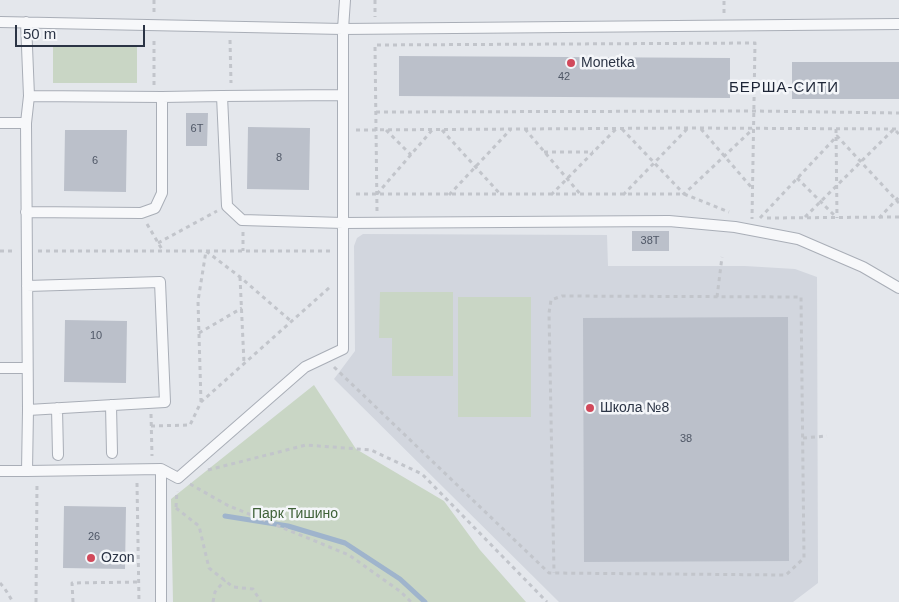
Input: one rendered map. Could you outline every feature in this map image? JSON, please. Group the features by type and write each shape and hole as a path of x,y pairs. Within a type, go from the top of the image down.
{"lane":[{"path":"0,471 156,469 178,478 305,367 343,349 337,251 343,223 343,29 345,0"},
{"path":"0,22 343,29 899,24"},
{"path":"26,22 29,96 26,123 27,368 32,471"},
{"path":"29,96 343,95"},
{"path":"227,96 227,206 242,220 343,223 669,221 735,227 798,239 863,267 899,288"},
{"path":"26,212 141,213 155,208 162,194 158,97"},
{"path":"0,123 26,123"},
{"path":"27,286 160,282 165,402 28,410"},
{"path":"0,368 27,368"},
{"path":"111,405 112,453"},
{"path":"57,408 58,455"},
{"path":"156,469 160,602"}],"path":[{"path":"154,0 158,97"},
{"path":"227,96 230,26"},
{"path":"376,223 375,45 755,43 752,218"},
{"path":"376,112 754,111 899,113"},
{"path":"343,130 616,128 899,129"},
{"path":"550,196 616,128"},
{"path":"622,128 684,194"},
{"path":"622,195 688,128"},
{"path":"700,128 752,188"},
{"path":"376,195 433,129"},
{"path":"442,129 501,195"},
{"path":"448,195 511,129"},
{"path":"524,129 581,195"},
{"path":"684,194 753,129"},
{"path":"836,129 837,218"},
{"path":"894,129 899,134"},
{"path":"805,218 894,129"},
{"path":"386,130 411,155"},
{"path":"837,136 898,200 879,218"},
{"path":"760,218 837,136"},
{"path":"544,152 593,152"},
{"path":"797,178 837,218"},
{"path":"343,194 550,196 684,194 735,214"},
{"path":"158,243 227,206"},
{"path":"141,213 162,251"},
{"path":"743,217 752,220 752,218 899,217"},
{"path":"242,220 243,251"},
{"path":"0,251 337,251 332,260"},
{"path":"206,251 240,277 292,322"},
{"path":"201,402 198,301 206,251"},
{"path":"717,297 722,257"},
{"path":"240,277 244,364"},
{"path":"151,426 190,425 201,402 330,287 331,278"},
{"path":"325,358 549,573 786,575 804,558 802,297 562,296 551,300 549,313 554,573"},
{"path":"199,333 242,308"},
{"path":"151,403 151,426 156,469"},
{"path":"803,438 827,436"},
{"path":"206,470 306,444 371,450 422,474 547,602"},
{"path":"137,469 139,602"},
{"path":"32,471 36,602"},
{"path":"178,478 227,505 349,555 402,592 411,602"},
{"path":"176,508 199,526 209,568 233,587 253,589 261,602"},
{"path":"213,602 215,592 225,580"},
{"path":"73,602 72,583 138,582"},
{"path":"0,583 13,602"}],"shaded area":[{"name":"Школа №8","path":"363,234 607,235 608,266 745,266 795,269 817,277 818,583 793,602 559,602 334,379 355,351 354,246 357,238"}],"green space":[{"path":"53,46 137,46 137,83 53,83"},
{"path":"380,292 453,292 453,376 392,376 392,338 379,338"},
{"path":"458,297 531,297 531,417 458,417"},
{"name":"Парк Тишино","path":"314,385 356,449 444,501 480,550 526,602 173,602 171,499"}],"building":[{"path":"399,56 730,58 730,98 399,96"},
{"path":"792,62 899,62 899,99 792,99"},
{"path":"186,113 208,113 207,146 186,146"},
{"path":"248,127 310,128 309,190 247,189"},
{"path":"65,130 127,130 126,192 64,191"},
{"path":"632,231 669,231 669,251 632,251"},
{"path":"788,317 789,561 584,562 583,318"},
{"path":"65,320 127,321 126,383 64,382"},
{"path":"64,506 126,507 125,569 63,568"}],"waterway":[{"path":"225,516 288,526 345,543 400,579 425,602"}],"place":[{"name":"Monetka","path":"571,63"},
{"name":"Школа №8","path":"590,408"},
{"name":"Ozon","path":"91,558"}],"district":[{"name":"БЕРША-СИТИ","path":"784,88"}]}
